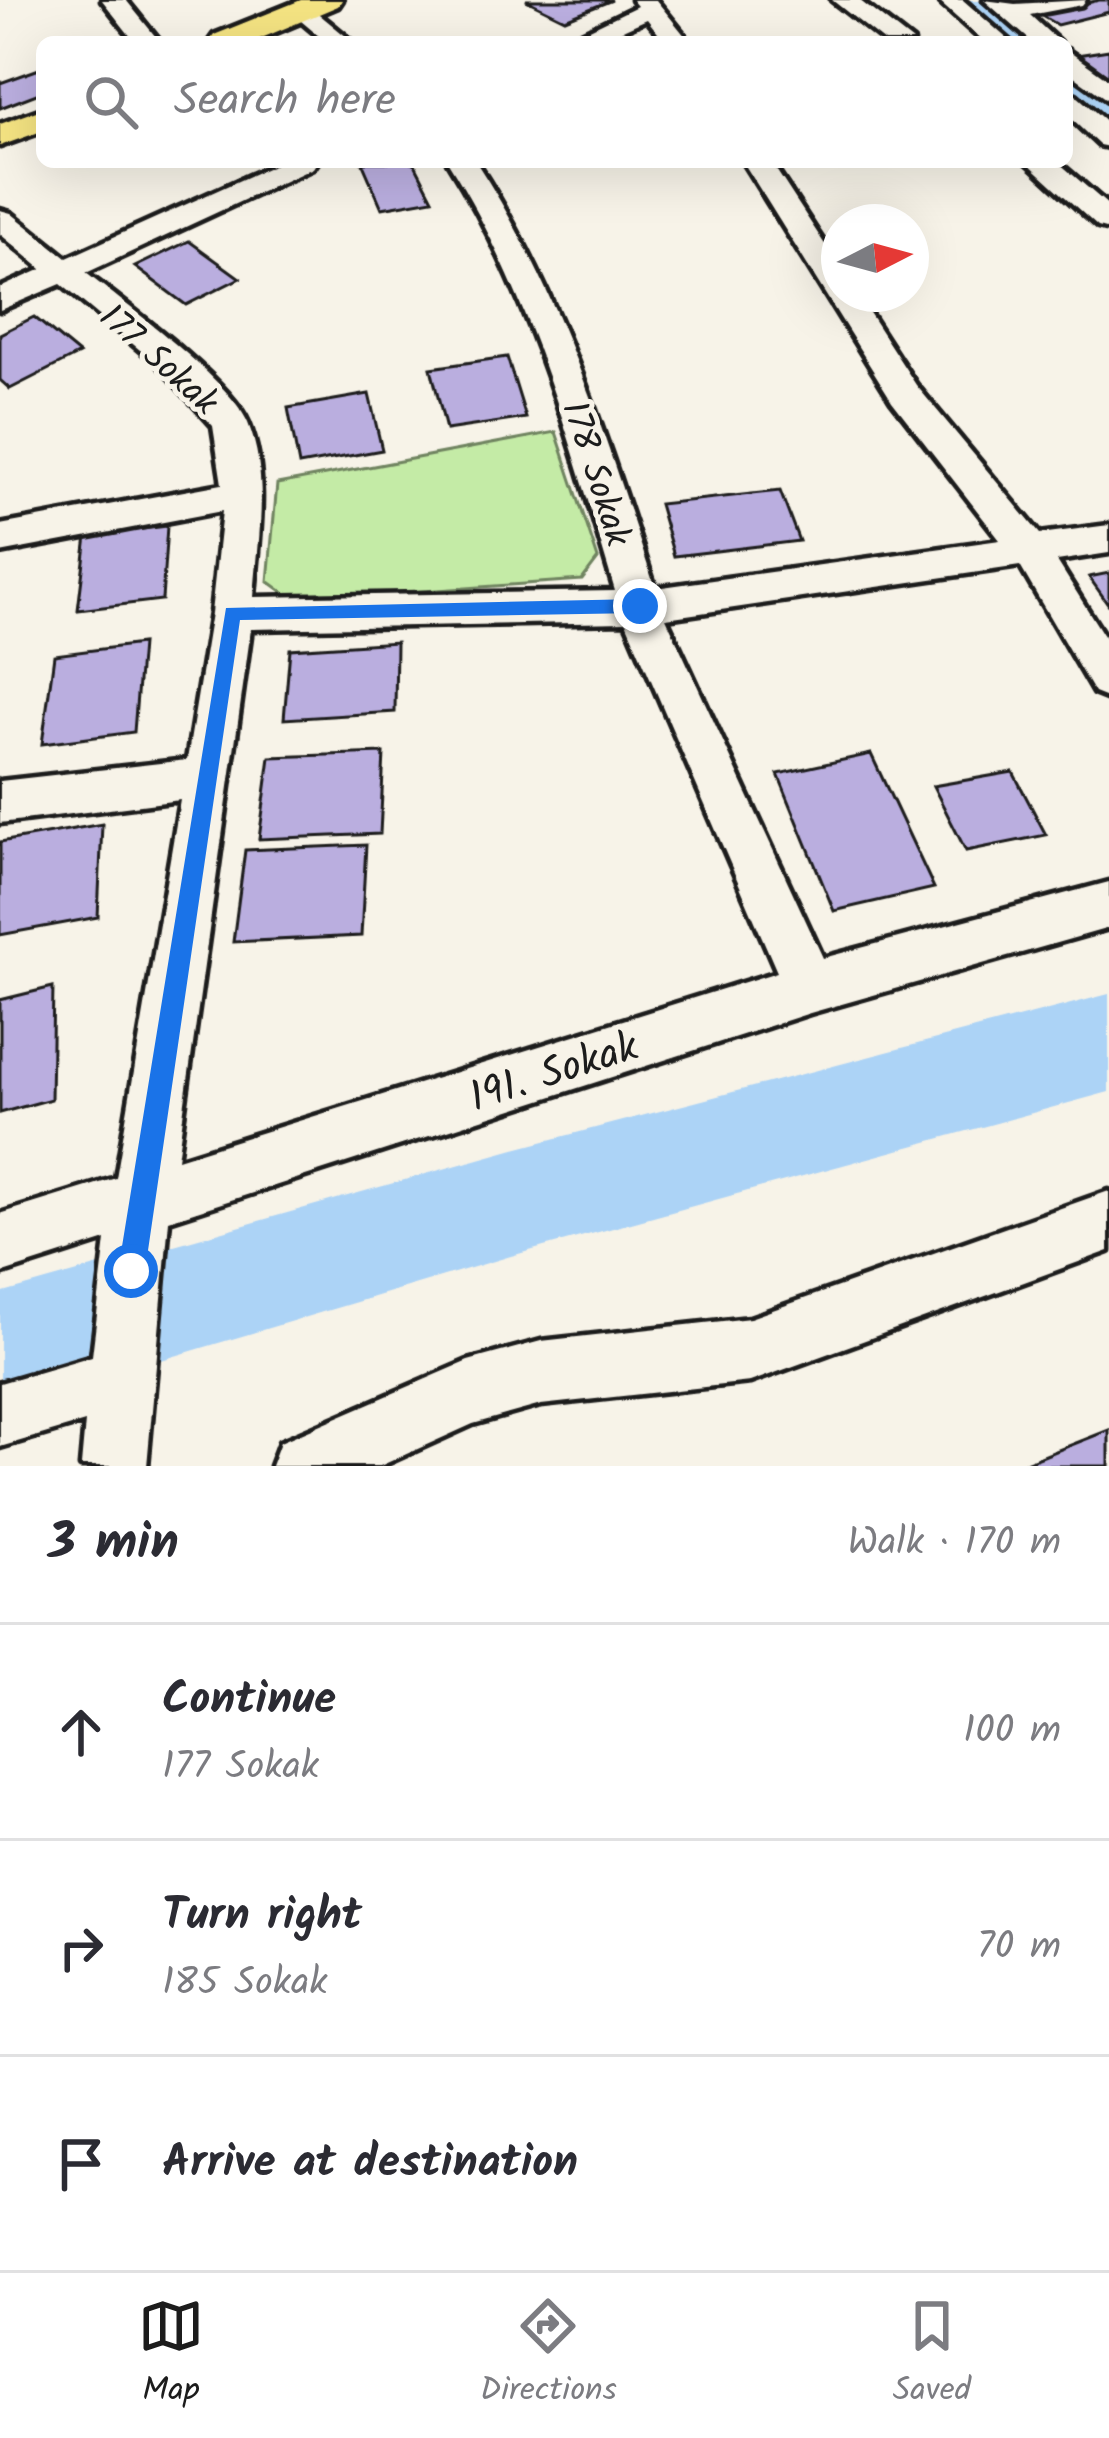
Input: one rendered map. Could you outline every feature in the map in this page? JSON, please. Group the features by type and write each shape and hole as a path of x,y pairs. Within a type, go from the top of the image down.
{"main road":[{"path":"239,36 313,4"},
{"path":"0,136 36,121"}],"street":[{"path":"114,0 143,36"},
{"path":"844,0 893,36"},
{"path":"949,0 992,36"},
{"path":"1003,6 1074,0"},
{"path":"313,4 337,36"},
{"path":"587,36 648,4 673,36"},
{"path":"1003,6 1040,36"},
{"path":"1073,63 1109,93"},
{"path":"1073,106 1109,139"},
{"path":"0,300 290,168"},
{"name":"178 Sokak","path":"466,168 491,207 572,389 640,606 810,987"},
{"path":"761,168 821,262"},
{"path":"1048,168 1109,221"},
{"name":"177 Sokak","path":"0,219 170,357 230,423 243,494 232,613 131,1271 114,1466"},
{"path":"853,312 904,393 1030,548 1109,681"},
{"path":"0,539 243,494"},
{"path":"232,613 640,606 1109,539"},
{"path":"0,802 208,776"},
{"name":"191. Sokak","path":"0,1244 810,987 1109,905"},
{"path":"306,1466 469,1393 541,1373 750,1350 1109,1221"},
{"path":"0,1415 122,1379"}],"green space":[{"path":"556,432 598,559 582,580 294,600 268,581 277,484"}],"building":[{"path":"526,0 612,0 565,19"},
{"path":"1109,0 1109,12 1057,25 1040,15"},
{"path":"1109,50 1109,77 1077,55"},
{"path":"36,70 36,94 0,108 0,83"},
{"path":"365,168 417,168 433,199 382,208"},
{"path":"189,241 240,278 186,305 135,267"},
{"path":"34,317 79,354 10,389 0,380 0,334"},
{"path":"507,357 526,418 446,430 431,368"},
{"path":"369,394 382,450 299,465 288,408"},
{"path":"780,491 799,541 674,556 659,504"},
{"path":"167,526 162,600 78,610 87,536"},
{"path":"1109,573 1109,605 1089,577"},
{"path":"396,642 395,712 284,719 290,649"},
{"path":"141,644 134,732 42,744 54,655"},
{"path":"384,753 380,834 259,839 270,757"},
{"path":"871,754 934,888 834,911 778,774"},
{"path":"1013,772 1046,835 966,851 933,786"},
{"path":"102,824 98,917 0,935 0,842"},
{"path":"366,845 361,936 233,942 245,850"},
{"path":"53,987 51,1099 0,1113 0,1000"},
{"path":"1109,1430 1109,1466 1018,1466"}],"waterway":[{"path":"975,0 1018,36"},
{"path":"1073,82 1109,112"},
{"path":"0,1351 511,1203 1109,1043"}],"route":[{"path":"131,1271 232,613 640,606"}]}
